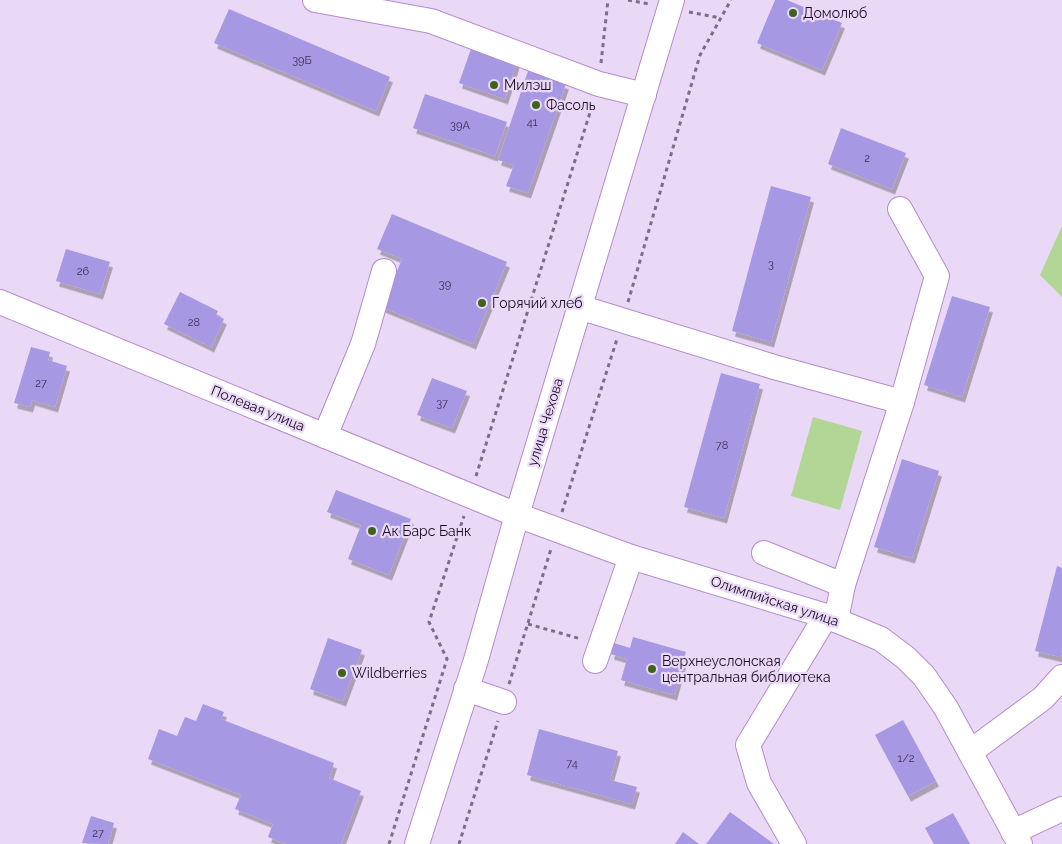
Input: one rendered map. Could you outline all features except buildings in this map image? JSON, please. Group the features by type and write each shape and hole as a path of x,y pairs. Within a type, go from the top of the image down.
{"street":[{"path":"315,0 431,21 599,84 644,95"},
{"name":"улица Чехова","path":"417,844 466,689 672,0"},
{"path":"794,844 759,783 748,745 831,618 902,402 937,276 900,209"},
{"path":"325,436 363,344 384,271"},
{"name":"Полевая улица","path":"0,302 517,515"},
{"path":"579,308 774,367 902,402"},
{"name":"Олимпийская улица","path":"517,515 631,556 831,618 881,640 906,658 924,676 946,708 1016,838"},
{"path":"764,553 843,585"},
{"path":"598,653 631,556"},
{"path":"970,752 1043,698 1062,677"},
{"path":"466,689 504,702"},
{"path":"1016,838 1062,809"}],"path":[{"path":"389,844 447,659 429,622 599,84 608,0"},
{"path":"459,844 623,321 700,55 731,0"},
{"path":"528,624 598,653"}],"green space":[{"path":"1062,226 1062,297 1040,275"},
{"path":"813,417 862,431 840,510 791,496"}],"place":[{"name":"Домолюб","path":"793,13"},
{"name":"Милэш","path":"494,85"},
{"name":"Фасоль","path":"536,105"},
{"name":"Горячий хлеб","path":"482,303"},
{"name":"Ак Барс Банк","path":"372,531"},
{"name":"Верхнеуслонская центральная библиотека","path":"652,669"},
{"name":"Wildberries","path":"342,673"}]}
